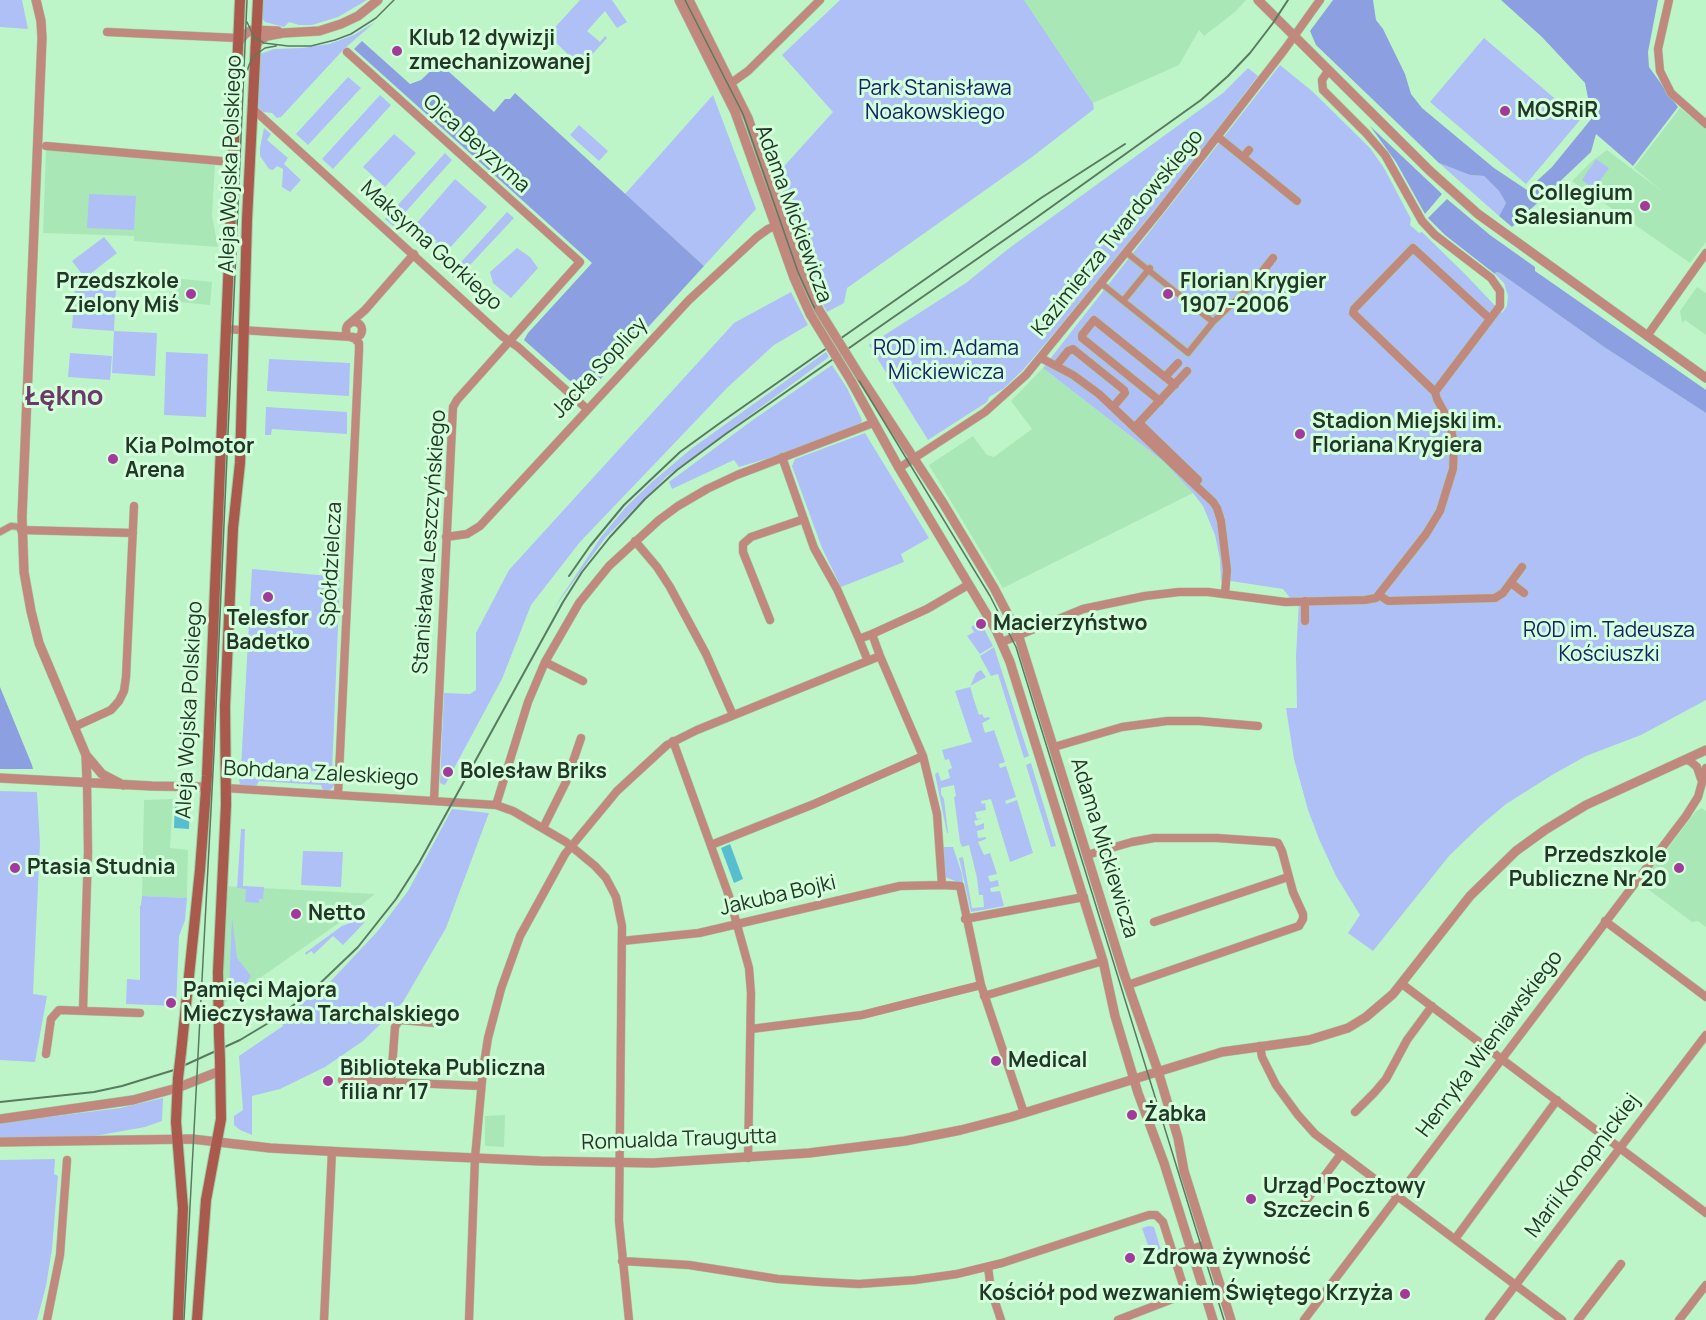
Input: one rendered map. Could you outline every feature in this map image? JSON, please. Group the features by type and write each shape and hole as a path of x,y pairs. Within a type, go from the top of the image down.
{"main road":[{"name":"Aleja Wojska Polskiego","path":"178,1320 183,1208 176,1119 177,1089 200,870 206,787 240,0"},
{"name":"Aleja Wojska Polskiego","path":"197,1320 206,1204 217,1142 221,1102 218,968 226,695 233,528 240,464 255,29 258,0"},
{"name":"Bohdana Zaleskiego","path":"206,787 225,788"}],"street":[{"path":"36,0 42,38 21,529 24,572 33,621 45,659 84,751 87,764 88,852 83,1010"},
{"path":"107,32 238,41 247,32 255,29 283,33 313,32 335,27 358,16 378,0"},
{"name":"Adama Mickiewicza","path":"678,0 728,86"},
{"name":"Adama Mickiewicza","path":"689,0 728,86 740,124 802,275 814,312 855,379 915,458 993,586 1018,634 1128,985 1158,1071 1178,1138 1184,1171 1231,1320"},
{"path":"728,86 756,64 820,0"},
{"path":"1258,0 1430,171 1478,214 1706,378"},
{"name":"Kazimierza Twardowskiego","path":"915,458 992,407 1041,358 1218,137 1320,0"},
{"path":"1668,0 1658,49 1660,71 1671,93 1705,122"},
{"path":"255,48 263,38 283,33"},
{"name":"Ojca Beyzyma","path":"347,52 580,262"},
{"path":"1328,71 1322,80 1323,90 1385,155 1422,221 1497,285 1500,291 1501,300 1490,319 1435,392"},
{"name":"Maksyma Gorkiego","path":"252,108 587,409"},
{"path":"1218,137 1297,201"},
{"path":"46,146 232,162"},
{"path":"1243,157 1249,150"},
{"name":"Jacka Soplicy","path":"446,537 467,534 476,529 689,300 757,237 780,224"},
{"path":"1002,642 1083,609 1127,598 1179,592 1225,594 1278,602 1365,600 1379,595 1440,511 1450,482 1454,457 1452,432 1435,392 1355,315 1354,309 1413,248 1490,319"},
{"path":"1127,253 1213,322"},
{"path":"1647,336 1706,253"},
{"path":"328,334 341,331 348,325 414,254"},
{"path":"1165,377 1213,322 1252,285 1273,258"},
{"name":"Stanisława Leszczyńskiego","path":"434,800 453,407 580,262"},
{"path":"1123,301 1149,269"},
{"path":"1102,284 1188,353"},
{"path":"225,329 353,337 359,336 362,329 361,317 364,310"},
{"path":"1080,311 1175,385"},
{"path":"348,325 356,322 362,329"},
{"path":"1092,322 1082,338 1160,401"},
{"path":"348,325 347,334 353,337"},
{"name":"Spółdzielcza","path":"338,795 359,350 353,337"},
{"path":"1056,366 1068,351 1073,349 1124,390 1125,393 1113,407"},
{"path":"1041,358 1073,375 1137,426 1198,480"},
{"path":"1137,426 1187,372"},
{"name":"Adama Mickiewicza","path":"855,379 873,423 898,468 1002,642 1084,897 1103,960 1112,1007 1134,1078 1164,1163 1213,1320"},
{"path":"496,805 528,702 545,662 561,632 591,587 609,566 659,520 695,496 726,480 782,457 873,423"},
{"path":"1137,426 1217,508 1221,521 1227,570 1225,594"},
{"path":"782,457 814,548 837,589 868,661"},
{"path":"898,468 915,458"},
{"path":"74,727 111,710 124,691 134,506"},
{"path":"770,620 742,552 743,544 751,537 804,519"},
{"path":"0,532 11,526 21,529 133,533"},
{"path":"635,542 666,580 706,654 734,716"},
{"path":"1379,595 1388,601 1491,599 1501,595 1522,567"},
{"path":"1511,583 1524,593"},
{"path":"859,639 927,609 968,585"},
{"path":"1302,601 1305,621"},
{"path":"872,634 923,756 937,814 942,885 960,886 984,996 1023,1113"},
{"path":"470,1320 475,1158 481,1086 491,1023 514,951 532,912 571,846 617,791 650,759 673,741 880,656"},
{"path":"545,662 583,681"},
{"path":"1054,747 1122,727 1167,721 1209,721 1258,726"},
{"path":"543,828 566,782 581,738"},
{"path":"673,741 739,925 750,976 748,1158"},
{"path":"1134,1078 1229,1050 1318,1038 1348,1028 1374,1011 1402,984 1470,896 1516,851 1575,811 1706,750"},
{"path":"84,751 100,772 123,785"},
{"path":"711,845 923,756"},
{"path":"1686,760 1693,763 1700,771 1701,787"},
{"name":"Henryka Wieniawskiego","path":"1304,1320 1691,810 1706,768"},
{"name":"Bohdana Zaleskiego","path":"0,778 206,787"},
{"name":"Bohdana Zaleskiego","path":"225,788 496,805 513,811 543,828 571,846 600,870 611,886 620,912 622,941 619,1221 629,1320"},
{"path":"1087,855 1154,838 1208,837 1278,843 1288,877 1303,914 1299,926 1128,985"},
{"path":"1154,922 1288,877"},
{"name":"Jakuba Bojki","path":"622,941 689,935 895,887 942,885"},
{"path":"966,919 1084,897"},
{"path":"1605,921 1706,998"},
{"path":"984,996 1103,960"},
{"path":"1402,984 1706,1213"},
{"path":"751,1029 862,1015 981,985"},
{"path":"1355,1112 1386,1079 1407,1040 1432,1006"},
{"path":"46,1054 53,1014 62,1009 140,1013"},
{"path":"391,1082 395,1027 398,1022 401,1020 435,1023 440,1021"},
{"name":"Marii Konopnickiej","path":"1489,1320 1706,1035"},
{"path":"1260,1046 1268,1070 1291,1106 1315,1134 1562,1320"},
{"path":"0,1119 107,1105 177,1089 220,1069"},
{"name":"Romualda Traugutta","path":"0,1142 178,1139 270,1148 475,1158 620,1162 748,1158 905,1141 961,1130 1134,1078"},
{"path":"342,1080 481,1086"},
{"path":"1455,1239 1557,1100"},
{"path":"324,1320 332,1151"},
{"path":"1297,1213 1341,1154"},
{"path":"47,1320 60,1255 67,1160"},
{"path":"622,1261 689,1265 778,1279 859,1284 927,1279 988,1267 1149,1215 1156,1215 1163,1222 1184,1288 1183,1292 1174,1298 1118,1320"},
{"path":"1174,1255 1207,1244"},
{"path":"1578,1320 1621,1264"},
{"path":"988,1267 1001,1320"},
{"path":"1679,1320 1706,1285"}],"shaded area":[{"path":"1024,0 1246,0 1235,12 1204,36 1199,30 1179,65 1093,103"},
{"path":"1333,0 1373,0 1376,20 1383,29 1405,74 1411,94 1422,108 1494,168 1527,190 1552,167 1592,118 1585,83 1542,37 1501,0 1658,0 1648,52 1649,67 1678,107 1633,166 1596,134 1591,152 1512,227 1499,216 1506,203 1499,191 1484,176 1470,175 1439,163 1316,45 1310,31"},
{"path":"362,41 410,84 421,80 439,63 494,112 505,99 510,99 515,93 704,266 586,395 524,340 592,263 354,49"},
{"path":"1680,108 1706,129 1706,242 1690,263 1572,181 1607,150 1663,192 1634,168"},
{"path":"1370,126 1442,194 1425,214 1396,162"},
{"path":"46,149 215,164 212,216 218,247 134,241 134,236 43,233"},
{"path":"1447,199 1490,235 1535,267 1535,271 1706,390 1706,413 1604,347 1500,273 1495,274 1445,235 1428,218"},
{"name":"Przedszkole Zielony Miś","path":"172,278 212,282 210,305 170,301"},
{"path":"1697,287 1706,293 1706,335 1685,320 1682,323 1680,311"},
{"path":"1043,368 1164,462 1193,493 1003,588 929,465 973,436 987,455 994,457 1032,429 1011,401"},
{"path":"0,687 32,765 33,769 0,769"},
{"path":"173,799 170,848 188,850 187,898 142,896 144,800"},
{"path":"175,799 190,800 189,829 174,828"},
{"name":"Przedszkole Publiczne Nr 20","path":"1702,808 1706,811 1706,927 1698,921 1692,922 1641,884 1696,811"},
{"path":"730,844 743,879 734,883 721,848"},
{"path":"224,886 375,894 336,925 221,1005"},
{"path":"505,1115 504,1147 485,1146 485,1116"}],"green space":[{"path":"0,0 22,0 28,29 0,27"},
{"path":"262,0 367,0 338,17 312,25 289,22 284,27 265,22 261,17"},
{"path":"580,0 612,0 627,22 617,28 605,11 587,31 600,42 605,36 607,38 581,67 548,35"},
{"name":"Park Stanisława Noakowskiego","path":"840,0 1024,0 1093,103 1094,109 1032,157 847,288 844,303 827,312 777,174 833,112 782,55"},
{"path":"375,22 344,49 281,117 277,118 272,113 263,112 257,105 258,55 274,49 329,44 354,35"},
{"name":"MOSRiR","path":"1484,38 1580,120 1526,184 1430,102"},
{"name":"ROD im. Tadeusza Kościuszki","path":"1280,65 1312,91 1370,148 1384,168 1411,219 1410,225 1419,233 1422,232 1502,313 1507,306 1508,296 1504,283 1495,274 1496,272 1604,347 1706,413 1706,700 1641,735 1586,756 1506,804 1449,856 1373,951 1348,933 1360,915 1336,876 1319,839 1308,810 1294,759 1286,708 1297,708 1296,656 1299,600 1291,599 1283,589 1224,580 1221,582 1220,559 1215,535 1203,506 1193,493 1164,462 1043,368"},
{"name":"ROD im. Adama Mickiewicza","path":"1248,68 1258,76 1170,191 1023,370 1003,389 989,397 987,402 928,440 869,345 966,283 1008,249 1223,93"},
{"path":"348,77 361,88 308,145 296,134"},
{"path":"380,95 391,105 333,169 322,159"},
{"path":"713,95 756,209 704,266 625,194"},
{"path":"579,125 608,151 599,161 570,135"},
{"path":"264,128 271,134 267,140 288,158 284,164 301,180 290,192 282,187 283,169 277,166 273,170 269,169 260,156"},
{"path":"394,134 416,153 385,187 363,167"},
{"path":"445,153 452,160 393,226 385,219"},
{"path":"1596,159 1609,168 1594,189 1582,180"},
{"path":"1439,163 1470,175 1484,176 1499,191 1506,203 1499,216"},
{"path":"455,179 487,207 446,252 435,243 437,241 415,225"},
{"path":"89,194 136,196 134,230 87,228"},
{"path":"507,212 514,218 456,280 450,274"},
{"path":"104,237 117,253 85,278 72,261"},
{"path":"517,248 530,257 538,268 511,298 493,283 490,272"},
{"path":"75,284 116,287 114,331 72,328"},
{"path":"791,292 808,325 774,345 728,387 580,542 531,605 502,679 445,785 440,783 444,693 470,694 476,690 476,633 509,570 734,323"},
{"path":"114,331 157,333 155,376 112,373"},
{"path":"166,352 208,354 206,417 164,415"},
{"path":"826,352 829,357 666,477 606,537 552,611 601,537 626,507 652,482 691,449"},
{"path":"70,353 112,356 110,380 68,377"},
{"path":"269,359 350,363 349,396 267,391"},
{"path":"832,365 847,388 862,420 860,425 796,450 739,467 734,460 672,489 669,482"},
{"path":"266,407 347,412 347,434 272,429 271,435 265,435"},
{"path":"865,433 929,538 901,554 904,562 841,587 822,548 792,466 795,459"},
{"path":"252,569 340,577 332,772 241,768"},
{"path":"980,621 993,646 980,654 967,636 974,632 971,627"},
{"path":"994,647 1029,756 1024,758 998,674 991,676 980,656"},
{"path":"981,670 986,677 971,686 976,673"},
{"path":"970,687 979,715 982,714 984,718 989,717 990,719 982,723 985,733 994,730 1005,762 999,764 1000,768 1006,766 1016,797 1005,801 1006,804 1017,800 1033,853 1010,862 991,799 981,801 982,804 985,803 986,810 975,812 977,819 983,818 974,821 976,826 984,823 984,829 977,831 978,838 986,837 986,839 978,842 984,855 990,853 997,874 988,876 990,882 998,880 999,886 990,888 991,892 1000,891 1004,906 971,912 959,858 963,857 972,908 984,907 983,895 979,895 969,845 962,847 960,842 954,785 941,788 947,833 935,774 938,772 941,781 950,778 948,770 952,768 949,759 945,760 942,750 972,742 955,691"},
{"path":"1031,763 1056,846 1051,847 1026,765"},
{"path":"252,777 334,781 334,786 330,790 323,790 321,785 259,781 256,786 240,785 239,779"},
{"path":"0,791 37,792 40,843 33,994 47,996 35,1062 0,1060"},
{"path":"452,809 489,813 446,928 403,1002 363,1041 325,1067 280,1089 252,1096 252,1135 240,1130 234,1125 234,1116 243,1110 239,1056 283,1026 281,1019 328,984 377,932 408,891"},
{"path":"241,829 245,829 243,886 264,887 263,899 259,899 259,903 245,902 246,889 237,888"},
{"path":"942,847 953,847 962,874 964,889 960,883 945,877"},
{"path":"303,851 343,852 341,887 301,885"},
{"path":"142,896 187,898 185,920 179,936 176,1006 126,1004 127,979 140,980"},
{"path":"232,917 237,958 251,976 246,985 229,990"},
{"path":"355,921 365,922 343,945 333,936 314,954 311,951 306,955 305,953 342,926"},
{"path":"163,1098 162,1121 145,1127 89,1137 0,1138 0,1123 120,1108"},
{"path":"55,1159 54,1174 58,1176 52,1249 37,1320 0,1320 0,1160"},
{"path":"1154,1227 1163,1257 1153,1260 1142,1228"}],"tram line":[{"path":"184,1320 214,753 247,0"},
{"path":"247,22 254,37 264,43 311,46 351,34 376,18 394,0"},
{"path":"685,0 743,114 798,272 813,305 990,596 1016,647 1224,1320"},
{"path":"246,75 254,56 265,48 276,46"}],"railway":[{"path":"0,1102 94,1092 174,1070 240,1040 275,1019 312,991 358,947 396,899 419,863 563,602 582,572 645,499 677,470 727,433 1201,100 1250,53 1288,0"},
{"path":"569,576 624,505 680,452 1041,198 1125,144"}],"place":[{"name":"Klub 12 dywizji zmechanizowanej","path":"397,51"},
{"name":"MOSRiR","path":"1505,111"},
{"name":"Collegium Salesianum","path":"1645,206"},
{"name":"Przedszkole Zielony Miś","path":"191,294"},
{"name":"Florian Krygier 1907-2006","path":"1168,294"},
{"name":"Stadion Miejski im. Floriana Krygiera","path":"1300,434"},
{"name":"Kia Polmotor Arena","path":"113,459"},
{"name":"Telesfor Badetko","path":"268,597"},
{"name":"Macierzyństwo","path":"981,624"},
{"name":"Bolesław Briks","path":"448,772"},
{"name":"Ptasia Studnia","path":"15,868"},
{"name":"Przedszkole Publiczne Nr 20","path":"1679,868"},
{"name":"Netto","path":"296,914"},
{"name":"Pamięci Majora Mieczysława Tarchalskiego","path":"171,1003"},
{"name":"Medical","path":"996,1061"},
{"name":"Biblioteka Publiczna filia nr 17","path":"328,1081"},
{"name":"Żabka","path":"1132,1115"},
{"name":"Urząd Pocztowy Szczecin 6","path":"1251,1199"},
{"name":"Zdrowa żywność","path":"1130,1258"},
{"name":"Kościół pod wezwaniem Świętego Krzyża","path":"1405,1294"}],"district":[{"name":"Łękno","path":"64,397"}]}
